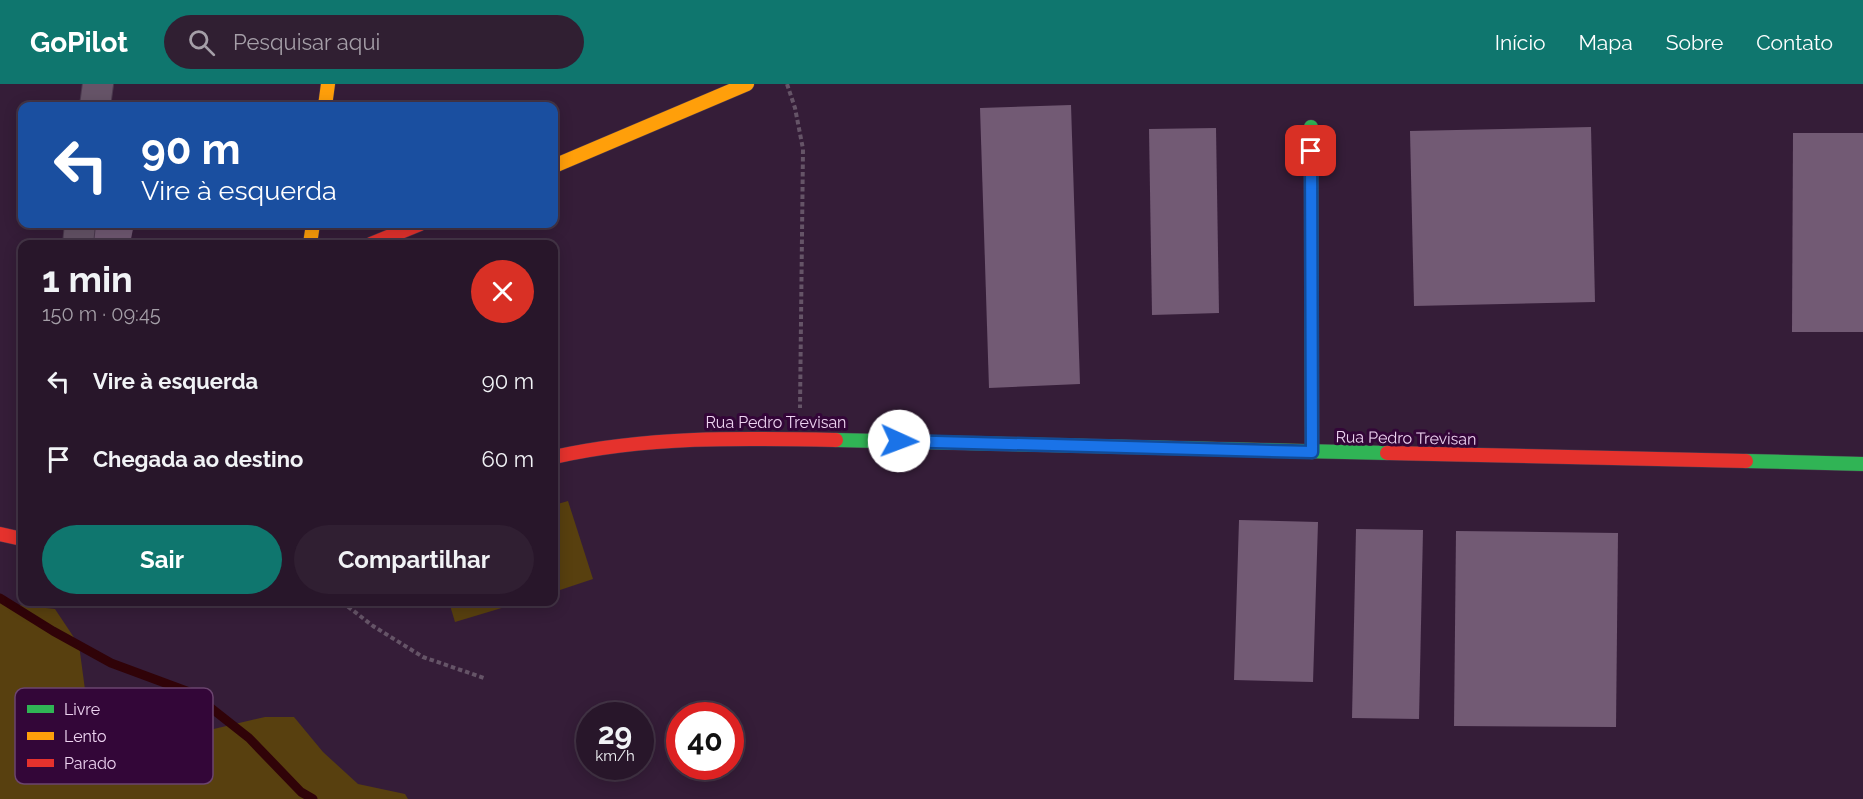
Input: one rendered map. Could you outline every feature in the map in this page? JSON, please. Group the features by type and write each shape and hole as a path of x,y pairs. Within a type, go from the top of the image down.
{"street":[{"path":"96,102 98,84"},
{"path":"326,102 328,84"},
{"path":"558,164 747,84"},
{"path":"1311,127 1312,452"},
{"path":"381,240 410,228"},
{"name":"Rua Pedro Trevisan","path":"558,456 623,444 686,439 743,438 1863,464"},
{"path":"0,534 18,538"}],"path":[{"path":"787,84 795,108 803,149 800,440"},
{"path":"347,606 373,626 423,657 484,678"}],"shaded area":[{"path":"568,501 593,579 558,591 558,504"},
{"path":"0,603 55,609 79,645 85,688 15,688 15,784 213,784 213,729 265,717 294,717 323,752 358,784 405,794 408,799 0,799"},
{"path":"450,606 509,606 455,622"}],"building":[{"path":"1071,105 1080,384 989,388 980,108"},
{"path":"1591,127 1595,302 1414,306 1410,131"},
{"path":"1216,128 1219,313 1152,315 1149,129"},
{"path":"1793,133 1863,133 1863,332 1792,332"},
{"path":"86,228 133,228 131,240 84,240"},
{"path":"1239,520 1318,522 1313,682 1234,680"},
{"path":"1356,529 1423,530 1419,719 1352,718"},
{"path":"1456,531 1618,533 1616,727 1454,726"}],"waterway":[{"path":"0,598 111,663 178,688"},
{"path":"213,710 249,738 301,792 313,799"}],"traffic: fast":[{"path":"1311,127 1312,452"},
{"path":"836,440 1387,453"},
{"path":"1746,461 1863,464"}],"traffic: slow":[{"path":"326,102 328,84"},
{"path":"558,164 747,84"},
{"path":"311,240 312,228"}],"traffic: jam":[{"path":"381,240 410,228"},
{"path":"558,456 624,445 659,442 730,439 836,440"},
{"path":"1387,453 1746,461"},
{"path":"0,534 18,538"}],"route":[{"path":"899,441 1312,452 1311,151"}]}
